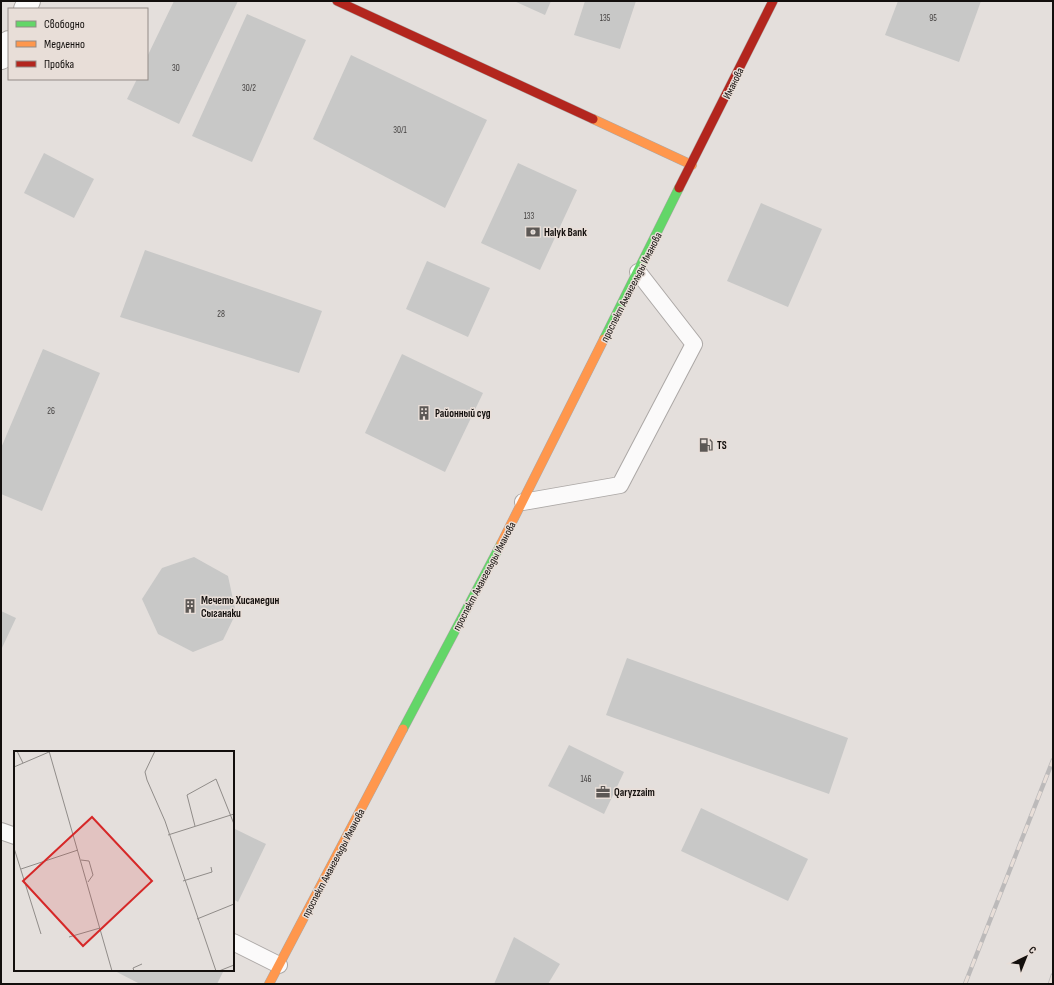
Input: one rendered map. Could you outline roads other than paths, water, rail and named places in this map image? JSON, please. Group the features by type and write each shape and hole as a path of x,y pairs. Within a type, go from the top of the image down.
{"main road":[{"path":"337,1 692,165"},
{"name":"Иманова","path":"692,165 773,1"},
{"name":"проспект Амангельды Иманова","path":"269,984 522,502 692,165"}],"street":[{"path":"1,58 8,44"}],"lane":[{"path":"522,502 620,484 694,344 638,272"},
{"path":"1,831 14,836"},
{"path":"234,942 279,964"}],"railway":[{"path":"965,984 1053,760"},
{"path":"1050,984 1053,975"}],"place":[{"name":"Halyk Bank","path":"533,232"},
{"name":"Районный суд","path":"424,413"},
{"name":"TS","path":"706,445"},
{"name":"Мечеть Хисамедин Сыганаки","path":"190,606"},
{"name":"Qaryzzaim","path":"603,792"}]}
